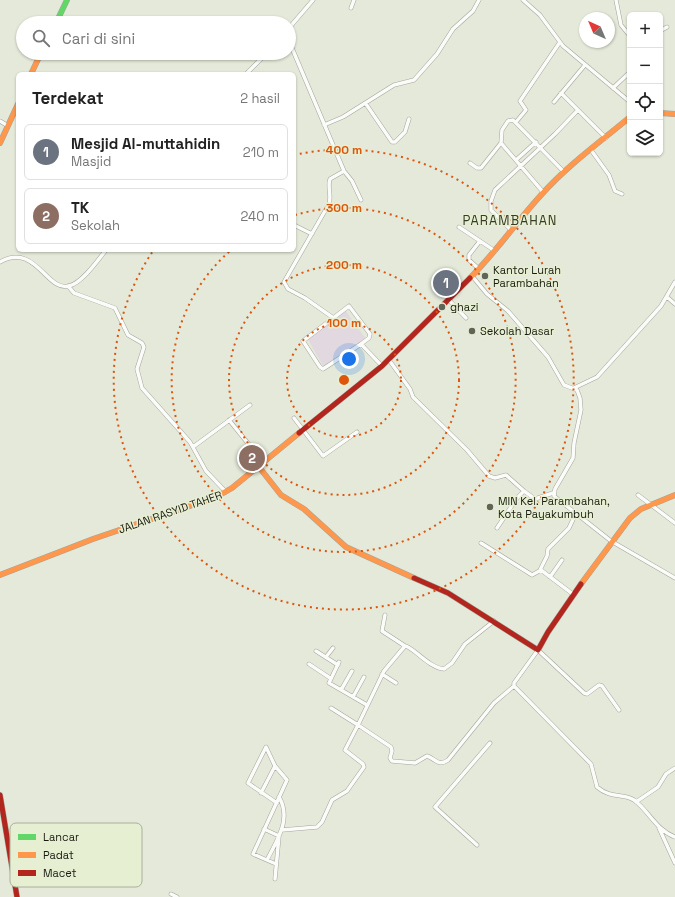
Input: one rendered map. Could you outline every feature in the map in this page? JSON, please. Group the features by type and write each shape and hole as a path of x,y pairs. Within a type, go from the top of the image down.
{"street":[{"path":"59,16 67,0"},
{"path":"351,8 354,0"},
{"path":"324,125 343,117 366,104 394,85 414,80 437,54 453,29 473,11 479,0"},
{"path":"523,0 540,15 560,42 584,65 627,100"},
{"path":"616,0 620,25 627,33"},
{"path":"296,19 310,1"},
{"path":"663,29 667,27"},
{"path":"516,122 526,110 520,101 560,42"},
{"path":"296,58 344,171 352,181 361,200"},
{"path":"32,72 38,60"},
{"path":"248,72 260,60"},
{"path":"554,102 584,65"},
{"path":"613,88 627,75"},
{"path":"561,93 606,138"},
{"path":"366,104 392,142 395,142 405,132 409,119"},
{"path":"0,143 16,108"},
{"path":"510,229 493,214 490,207 496,188 541,148 578,110"},
{"path":"663,113 675,114"},
{"path":"470,163 477,168 481,168 500,143 505,124 510,120 516,122 564,172"},
{"name":"JALAN RASYID TAHER","path":"0,574 226,492 304,431 389,360 479,270 510,229 543,192 564,172 627,120"},
{"path":"0,121 8,126"},
{"path":"516,160 536,142"},
{"path":"500,143 543,192"},
{"path":"591,150 609,175 615,191 622,194"},
{"path":"332,317 284,285 285,280 330,202 331,195 328,182 330,179 344,171"},
{"path":"296,225 312,234"},
{"path":"459,227 494,251"},
{"path":"479,270 468,257 480,241"},
{"path":"68,286 89,271 104,252"},
{"path":"0,262 12,257 28,260 54,282 68,286 74,293 116,309 128,335 142,343 144,347 137,369 141,386 193,447 206,471 226,492"},
{"path":"389,360 414,397 467,450 489,476 495,478 506,475 524,491 536,499 553,494 574,455 581,402 579,393 574,388 564,385 548,357 508,311 487,294 472,276"},
{"path":"574,388 597,377 639,333 667,298 675,282"},
{"path":"667,298 675,304"},
{"path":"449,300 466,318"},
{"path":"347,307 350,308 370,334 369,338 361,344 325,369 320,368 303,341 332,317 347,307"},
{"path":"361,344 382,366"},
{"path":"193,447 250,405"},
{"path":"294,418 319,453 323,456 357,432"},
{"path":"229,420 264,463"},
{"path":"259,467 281,495 304,509 346,547 448,593 538,650 584,694 587,694 599,685 602,686 619,710"},
{"path":"497,528 517,498 524,491"},
{"path":"553,494 555,498 611,541 675,578"},
{"path":"638,495 675,523"},
{"path":"331,708 391,747 392,750 390,758 392,761 415,763 427,756 438,763 445,762 494,703 514,686 519,674 538,650 548,632 611,541 635,513 675,495"},
{"path":"481,543 532,575 540,570 547,556 548,549 568,528 576,513"},
{"path":"550,577 562,560"},
{"path":"540,570 574,595"},
{"path":"385,615 382,631 404,646 408,646 424,660 444,669 452,663 465,644 494,621"},
{"path":"282,830 317,827 322,822 332,800 346,791 358,776 364,766 345,749 382,674 404,646"},
{"path":"326,657 333,648"},
{"path":"316,651 338,663 329,683 367,705"},
{"path":"309,664 330,678"},
{"path":"341,690 352,671"},
{"path":"382,674 396,684"},
{"path":"353,697 364,678"},
{"path":"514,686 591,764 597,787 611,796 630,798 636,802 666,834 675,837"},
{"path":"476,845 435,807 490,743"},
{"path":"276,864 254,855 253,853 277,803 287,779 275,766 266,747 248,784 277,803"},
{"path":"262,793 275,766"},
{"path":"636,802 658,787 666,774 675,768"},
{"path":"0,795 10,855"},
{"path":"267,860 282,830 284,809 279,797"},
{"path":"659,827 675,863"},
{"path":"264,829 279,836"},
{"path":"275,879 279,836"},
{"path":"15,887 17,897"},
{"path":"171,894 177,897"}],"shaded area":[{"path":"345,310 366,339 323,366 307,338"}],"traffic: fast":[{"path":"59,16 67,0"}],"traffic: slow":[{"path":"32,72 38,60"},
{"path":"0,143 16,108"},
{"path":"663,113 675,114"},
{"path":"470,278 489,258 552,183 573,163 627,119"},
{"path":"0,575 93,539 216,497 232,488 299,433"},
{"path":"259,467 281,495 304,509 346,547 414,578"},
{"path":"581,584 630,518 641,509 675,495"}],"traffic: jam":[{"path":"299,433 382,366 470,278"},
{"path":"414,578 448,593 538,650 548,632 581,584"},
{"path":"0,795 10,855"},
{"path":"15,887 17,897"}],"place":[{"name":"Kantor Lurah Parambahan","path":"485,276"},
{"name":"Mesjid Al-muttahidin","path":"446,283"},
{"name":"ghazi","path":"442,307"},
{"name":"Sekolah Dasar","path":"472,331"},
{"name":"TK","path":"252,458"},
{"name":"MIN Kel. Parambahan, Kota Payakumbuh","path":"490,507"}],"district":[{"name":"PARAMBAHAN","path":"510,220"}]}
